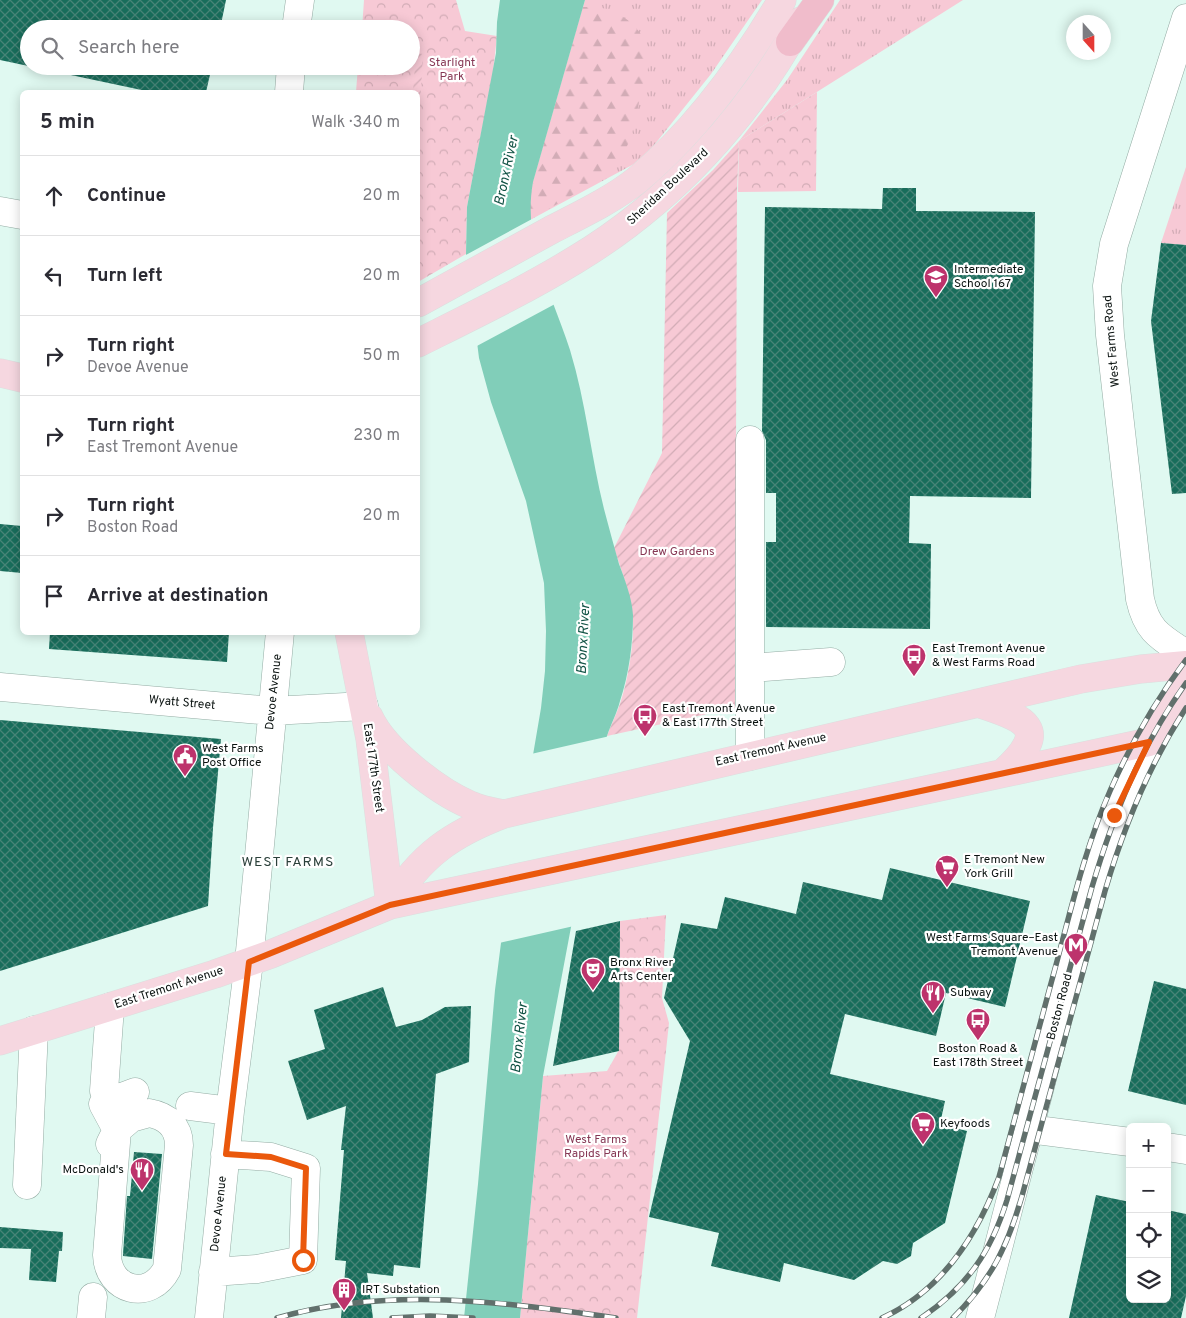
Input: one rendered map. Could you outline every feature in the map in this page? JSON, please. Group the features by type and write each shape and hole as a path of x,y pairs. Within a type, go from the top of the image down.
{"highway":[{"path":"790,42 820,0"}],"main road":[{"path":"420,301 570,220 636,181 666,153 711,104 767,25 782,0"},
{"name":"Sheridan Boulevard","path":"423,340 559,270 608,239 640,215 688,171 722,136 759,89 790,42 812,0"},
{"path":"0,373 20,378"},
{"name":"East 177th Street","path":"350,635 374,767 390,905"},
{"name":"East Tremont Avenue","path":"390,905 407,879 427,857 457,836 487,820 504,814 975,703 1098,676 1186,665"},
{"name":"Boston Road","path":"1149,742 1186,682"},
{"path":"975,703 1020,718 1027,727 1030,738 1028,745 1015,762 1003,773"},
{"path":"364,706 371,721 390,747 420,773 440,788 470,805 482,810 504,814"},
{"name":"East Tremont Avenue","path":"0,1041 249,962 390,905 1149,742"}],"street":[{"path":"297,20 300,0"},
{"name":"West Farms Road","path":"1186,18 1114,244 1107,286 1111,345 1142,610 1150,627 1165,641 1186,654"},
{"path":"289,90 290,75"},
{"path":"0,211 20,216"},
{"path":"750,440 750,756"},
{"name":"Devoe Avenue","path":"209,1318 230,1111 249,962 280,635"},
{"path":"750,668 831,662"},
{"name":"Wyatt Street","path":"0,687 272,712 364,706"},
{"name":"Boston Road","path":"980,1318 1098,863 1122,797 1149,742"},
{"path":"104,1092 110,1007"},
{"path":"27,1185 34,1030"},
{"path":"100,1167 117,1130 131,1118 149,1113 164,1118 175,1128 179,1137 169,1262 161,1280 144,1288 131,1287 119,1282 109,1270 108,1263 117,1130 103,1104 135,1092"},
{"path":"190,1106 230,1111"},
{"path":"1028,1129 1126,1141"},
{"path":"1171,1148 1186,1150"},
{"path":"214,1272 258,1269 303,1260 306,1168 271,1157 226,1154"}],"green space":[{"name":"Starlight Park","path":"364,0 456,0 465,31 497,36 493,72 467,207 466,254 420,281 420,90 356,90 357,75 420,75 420,20 363,20"},
{"path":"585,0 762,0 711,74 651,149 634,164 530,220 530,199 533,182"},
{"path":"840,0 963,0 739,141 787,80"},
{"path":"583,7 601,8 615,12 632,24 644,39 649,58 648,68 641,90 633,129 628,144 613,167 591,184 530,220 530,199 533,182"},
{"path":"420,54 423,54 420,106 420,90 413,90 414,75 420,75"},
{"path":"817,92 816,191 738,192 739,141"},
{"name":"Drew Gardens","path":"739,141 737,192 735,708 607,736 626,683 633,633 629,596 614,548 662,453 667,213 713,170"},
{"path":"1186,167 1186,245 1161,243"},
{"name":"West Farms Rapids Park","path":"666,915 662,998 669,1023 637,1318 520,1318 543,1076 607,1071 619,1050 620,921"}],"water":[{"name":"Bronx River","path":"500,0 585,0 533,182 532,226 535,247 547,288 576,370 604,509 631,602 633,626 628,670 619,705 607,736 543,1076 520,1318 464,1318 495,990 501,943 541,708 545,671 544,583 526,501 491,402 479,358 466,254 467,207 496,53"}],"pier":[{"path":"532,219 540,261 555,304 475,347 464,256"},
{"path":"610,736 574,926 499,943 531,754"}],"building":[{"path":"0,0 226,0 222,20 20,20 20,64 0,60"},
{"path":"71,75 210,75 206,90 142,90"},
{"path":"883,188 916,188 916,211 1035,212 1031,498 910,496 909,543 931,544 930,629 766,627 766,542 776,542 776,493 766,493 766,440 762,431 765,207 882,209"},
{"path":"1161,243 1186,245 1186,493 1172,494 1151,321"},
{"path":"0,524 20,526 20,573 0,571"},
{"path":"50,635 229,635 227,662 49,649"},
{"path":"0,720 221,739 208,906 0,971"},
{"path":"890,868 1030,901 1005,1007 946,993 936,1036 845,1014 830,1074 945,1101 940,1124 967,1131 945,1223 913,1243 911,1256 897,1264 883,1261 854,1280 784,1263 780,1282 711,1266 719,1233 649,1217 690,1041 664,998 681,923 717,929 725,897 796,914 803,882 882,900"},
{"name":"Bronx River Arts Center","path":"620,921 619,1051 553,1066 576,931"},
{"path":"1154,981 1186,989 1186,1105 1128,1091"},
{"path":"383,987 396,1027 422,1020 445,1007 471,1006 469,1062 436,1074 420,1268 394,1265 393,1276 367,1273 373,1318 341,1318 346,1261 335,1260 344,1150 341,1150 346,1106 307,1120 288,1061 325,1049 314,1010"},
{"path":"134,1152 162,1154 152,1259 123,1256 127,1196 130,1196"},
{"path":"1096,1195 1126,1201 1126,1303 1171,1303 1171,1211 1186,1214 1186,1296 1181,1318 1069,1318"},
{"path":"0,1227 63,1232 62,1251 59,1251 56,1282 29,1280 31,1249 0,1248"}],"railway":[{"path":"882,1318 903,1307 939,1277 968,1240 990,1199 999,1177 1085,859 1101,813 1135,740 1164,691 1186,660"},
{"path":"921,1318 952,1294 964,1281 985,1252 1001,1219 1092,887 1110,833 1142,756 1155,731 1186,683"},
{"path":"953,1318 988,1276 1010,1232 1022,1196 1105,891 1120,843 1149,774 1186,708"},
{"path":"277,1318 319,1308 361,1302 404,1300 489,1303 616,1318"},
{"path":"392,1318 430,1316 473,1318"}],"place":[{"name":"Intermediate School 167","path":"936,298"},
{"name":"East Tremont Avenue & West Farms Road","path":"914,677"},
{"name":"East Tremont Avenue & East 177th Street","path":"645,737"},
{"name":"West Farms Post Office","path":"185,777"},
{"name":"E Tremont New York Grill","path":"947,888"},
{"name":"West Farms Square–East Tremont Avenue","path":"1076,966"},
{"name":"Bronx River Arts Center","path":"593,991"},
{"name":"Subway","path":"933,1014"},
{"name":"Boston Road & East 178th Street","path":"978,1041"},
{"name":"Keyfoods","path":"923,1145"},
{"name":"McDonald's","path":"142,1191"},
{"name":"IRT Substation","path":"344,1311"}],"district":[{"name":"WEST FARMS","path":"288,862"}],"route":[{"path":"303,1260 306,1168 271,1157 226,1154 249,962 390,905 1149,742 1114,815"}]}
